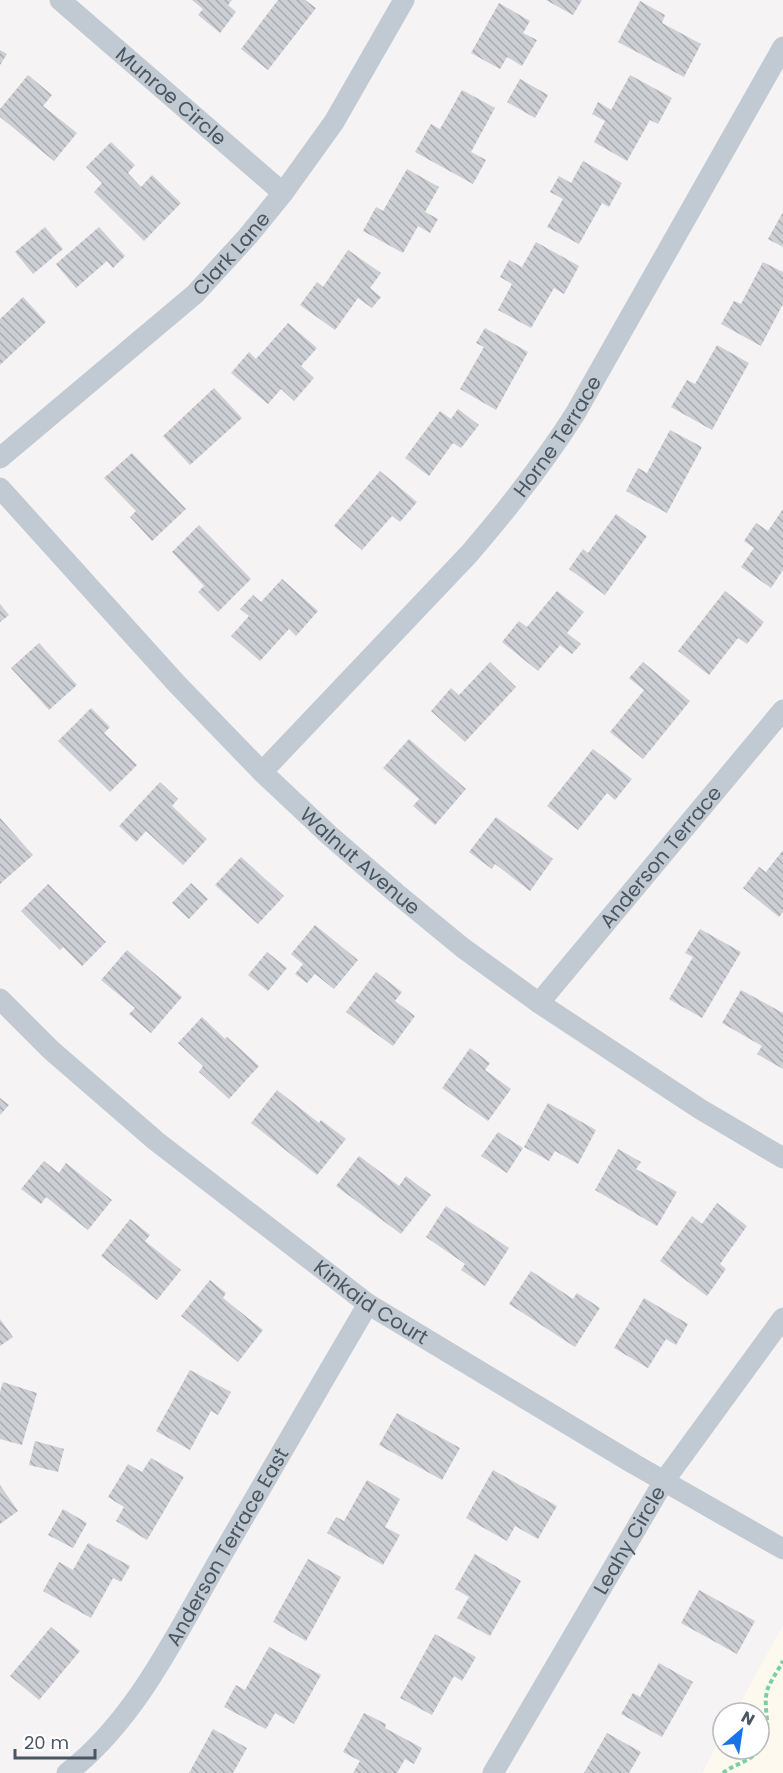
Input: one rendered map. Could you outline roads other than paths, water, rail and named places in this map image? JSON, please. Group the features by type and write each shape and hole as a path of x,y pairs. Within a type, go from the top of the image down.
{"street":[{"name":"Munroe Circle","path":"60,0 283,193"},
{"name":"Clark Lane","path":"0,458 195,294 248,236 283,193 334,122 404,0"},
{"name":"Horne Terrace","path":"262,772 469,554 499,520 553,448 581,403 783,47"},
{"name":"Walnut Avenue","path":"0,488 168,674 262,772 328,835 463,948 538,1003 700,1109 783,1158"},
{"name":"Anderson Terrace","path":"538,1003 783,710"},
{"name":"Kinkaid Court","path":"0,999 51,1050 156,1142 368,1304 664,1481 783,1549"},
{"name":"Anderson Terrace East","path":"67,1773 104,1740 130,1710 368,1304"},
{"name":"Leahy Circle","path":"493,1773 664,1481 783,1318"}]}
